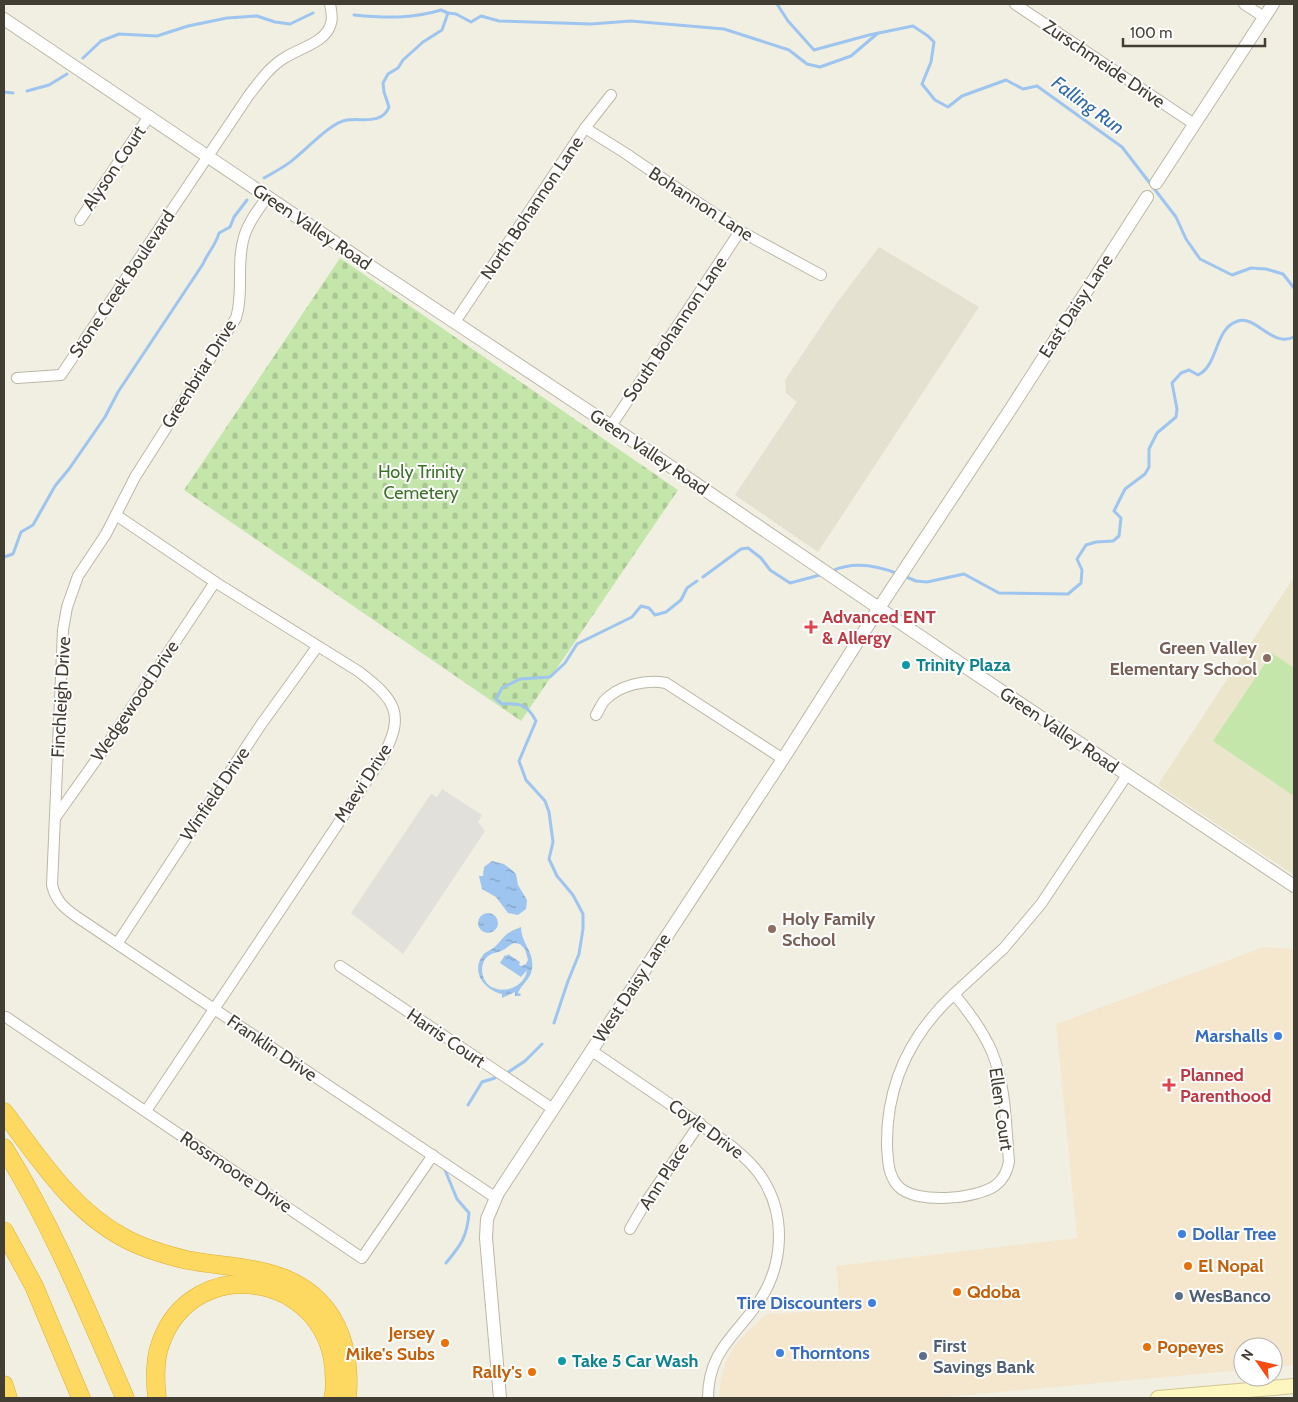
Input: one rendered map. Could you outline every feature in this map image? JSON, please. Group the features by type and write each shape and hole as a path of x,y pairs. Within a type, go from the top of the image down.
{"highway":[{"path":"4,1112 70,1196 94,1218 126,1239 146,1248 180,1258 267,1272 285,1278 301,1286 315,1297 327,1311 336,1326 342,1342 348,1376 344,1397 335,1390 330,1350 320,1326 309,1311 296,1300 279,1291 245,1284 210,1290 194,1299 180,1311 169,1326 161,1342 156,1360 155,1380 157,1398"},
{"path":"4,1148 67,1264 91,1315 125,1398"},
{"path":"4,1231 34,1286 81,1398"},
{"path":"327,1398 334,1375"},
{"path":"4,1384 8,1398"}],"main road":[{"path":"1158,1398 1294,1386"}],"street":[{"path":"207,157 267,72 285,57 314,43 324,34 332,23 330,4"},
{"name":"Zurschmeide Drive","path":"1015,4 1194,124"},
{"path":"1244,4 1264,17"},
{"name":"East Daisy Lane","path":"879,608 1007,416 1273,4"},
{"name":"Green Valley Road","path":"4,19 1294,886"},
{"name":"North Bohannon Lane","path":"455,322 585,128 611,96"},
{"name":"Alyson Court","path":"80,220 148,116"},
{"name":"Bohannon Lane","path":"585,128 740,231 821,275"},
{"name":"Stone Creek Boulevard","path":"17,378 61,375 207,157"},
{"name":"Greenbriar Drive","path":"116,516 135,477 236,318 239,307 244,238 251,222 267,197"},
{"name":"South Bohannon Lane","path":"611,426 740,231"},
{"name":"Maevi Drive","path":"116,516 215,582 358,671 381,690 392,705 396,722 392,740 382,758 146,1111"},
{"name":"Finchleigh Drive","path":"54,892 52,885 62,656 66,607 78,576 116,516"},
{"name":"Wedgewood Drive","path":"55,819 215,582"},
{"name":"West Daisy Lane","path":"500,1398 486,1238 487,1218 496,1198 783,759 879,608"},
{"name":"Winfield Drive","path":"117,944 260,726 317,647"},
{"path":"596,715 604,702 617,692 632,685 654,680 666,683 783,759"},
{"name":"Ellen Court","path":"954,994 981,1031 996,1065 1004,1103 1009,1162 1007,1172 1002,1180 986,1190 967,1195 945,1197 914,1196 898,1186 889,1169 887,1123 894,1087 916,1040 954,994 1004,948 1041,904 1128,775"},
{"name":"Franklin Drive","path":"54,892 62,906 496,1198"},
{"name":"Harris Court","path":"340,966 553,1109"},
{"name":"Rossmoore Drive","path":"6,1017 362,1258 433,1155"},
{"name":"Coyle Drive","path":"592,1051 730,1145 749,1161 764,1180 769,1191 778,1224 778,1254 770,1282 760,1300 721,1350 709,1379 708,1398"},
{"name":"Ann Place","path":"630,1229 644,1205 700,1124"}],"shaded area":[{"path":"879,247 979,307 818,552 735,495 797,402 786,393 785,380 836,304"},
{"name":"Green Valley Elementary School","path":"1294,577 1294,875 1158,785"},
{"path":"442,789 482,815 478,822 485,831 403,954 351,913 431,794 437,797"},
{"path":"1264,947 1294,949 1294,1365 1283,1366 1283,1337 1233,1337 1233,1371 933,1398 719,1398 722,1372 728,1357 737,1343 766,1314 840,1310 836,1266 1077,1238 1056,1024"}],"green space":[{"name":"Holy Trinity Cemetery","path":"340,258 678,490 521,721 184,490"},
{"path":"1272,653 1294,668 1294,796 1213,741"}],"water":[{"path":"492,861 504,864 516,874 518,885 527,900 526,909 518,915 508,913 496,897 482,889 479,876 483,876 484,867"},
{"path":"484,913 492,913 498,919 498,927 492,933 484,933 478,927 478,919"},
{"path":"521,927 523,939 532,960 531,973 519,990 520,996 515,996 515,992 502,998 502,994 490,989 481,979 478,968 479,961 484,954 507,934","holes":["514,943 520,944 525,949 528,960 526,964 519,965 520,962 508,954 507,956 505,955 500,963 521,977 527,970 524,978 519,984 504,990 489,986 484,980 482,971 486,959"]}],"waterway":[{"name":"Falling Run","path":"777,4 788,21 814,50 869,35 913,26 934,42 931,62 922,84 935,100 948,107 962,96 1006,80 1023,89 1037,86 1122,147 1176,217 1186,239 1200,259 1232,275 1251,268 1266,269 1283,274 1294,288"},
{"path":"354,15 398,17 441,10 456,14 471,22 481,16 499,21 591,24 631,21 724,29 789,50 807,64 820,67 851,56 878,33"},
{"path":"83,58 101,41 119,34 157,36 188,26 227,18 257,16 275,22 290,24 313,13"},
{"path":"264,178 291,162 327,131 341,122 347,120 371,120 386,113 389,107 383,83 388,74 398,68 403,60 423,42 442,30 448,13"},
{"path":"27,91 49,85 67,74"},
{"path":"4,92 13,93"},
{"path":"4,557 13,554 21,532 33,525 55,486 105,417 118,392 203,264 219,233 230,227 234,217 247,200"},
{"path":"904,576 916,581 927,582 964,574 999,593 1068,594 1081,583 1082,570 1077,559 1086,545 1096,542 1113,541 1119,536 1121,518 1114,511 1125,489 1145,474 1149,467 1149,449 1157,433 1176,417 1177,409 1172,383 1181,373 1189,370 1198,375 1205,370 1225,331 1230,325 1238,321 1245,320 1278,338 1294,337"},
{"path":"703,577 741,549 748,548 761,558 770,570 790,583 824,574"},
{"path":"832,571 849,566 865,565 882,568 898,574"},
{"path":"554,1023 579,954 583,914 573,895 557,876 549,859 553,842 549,812 545,801 526,780 519,761 536,721 526,708 518,704 502,704 496,699 502,688 520,679 550,677 565,663 577,644 632,617 641,606 649,608 655,615 666,612 681,600 687,588 697,581"},
{"path":"507,1073 525,1061 542,1044"},
{"path":"468,1105 482,1082 495,1078"},
{"path":"445,1170 457,1199 469,1213 467,1228 462,1240 446,1263"}],"place":[{"name":"Advanced ENT & Allergy","path":"811,627"},
{"name":"Green Valley Elementary School","path":"1267,658"},
{"name":"Trinity Plaza","path":"906,665"},
{"name":"Holy Family School","path":"772,929"},
{"name":"Marshalls","path":"1278,1036"},
{"name":"Planned Parenthood","path":"1169,1085"},
{"name":"Dollar Tree","path":"1182,1234"},
{"name":"El Nopal","path":"1188,1266"},
{"name":"Qdoba","path":"957,1292"},
{"name":"WesBanco","path":"1179,1296"},
{"name":"Tire Discounters","path":"872,1303"},
{"name":"Jersey Mike's Subs","path":"445,1343"},
{"name":"Popeyes","path":"1147,1347"},
{"name":"Thorntons","path":"780,1353"},
{"name":"First Savings Bank","path":"923,1356"},
{"name":"Take 5 Car Wash","path":"562,1361"},
{"name":"Rally's","path":"532,1372"}]}
